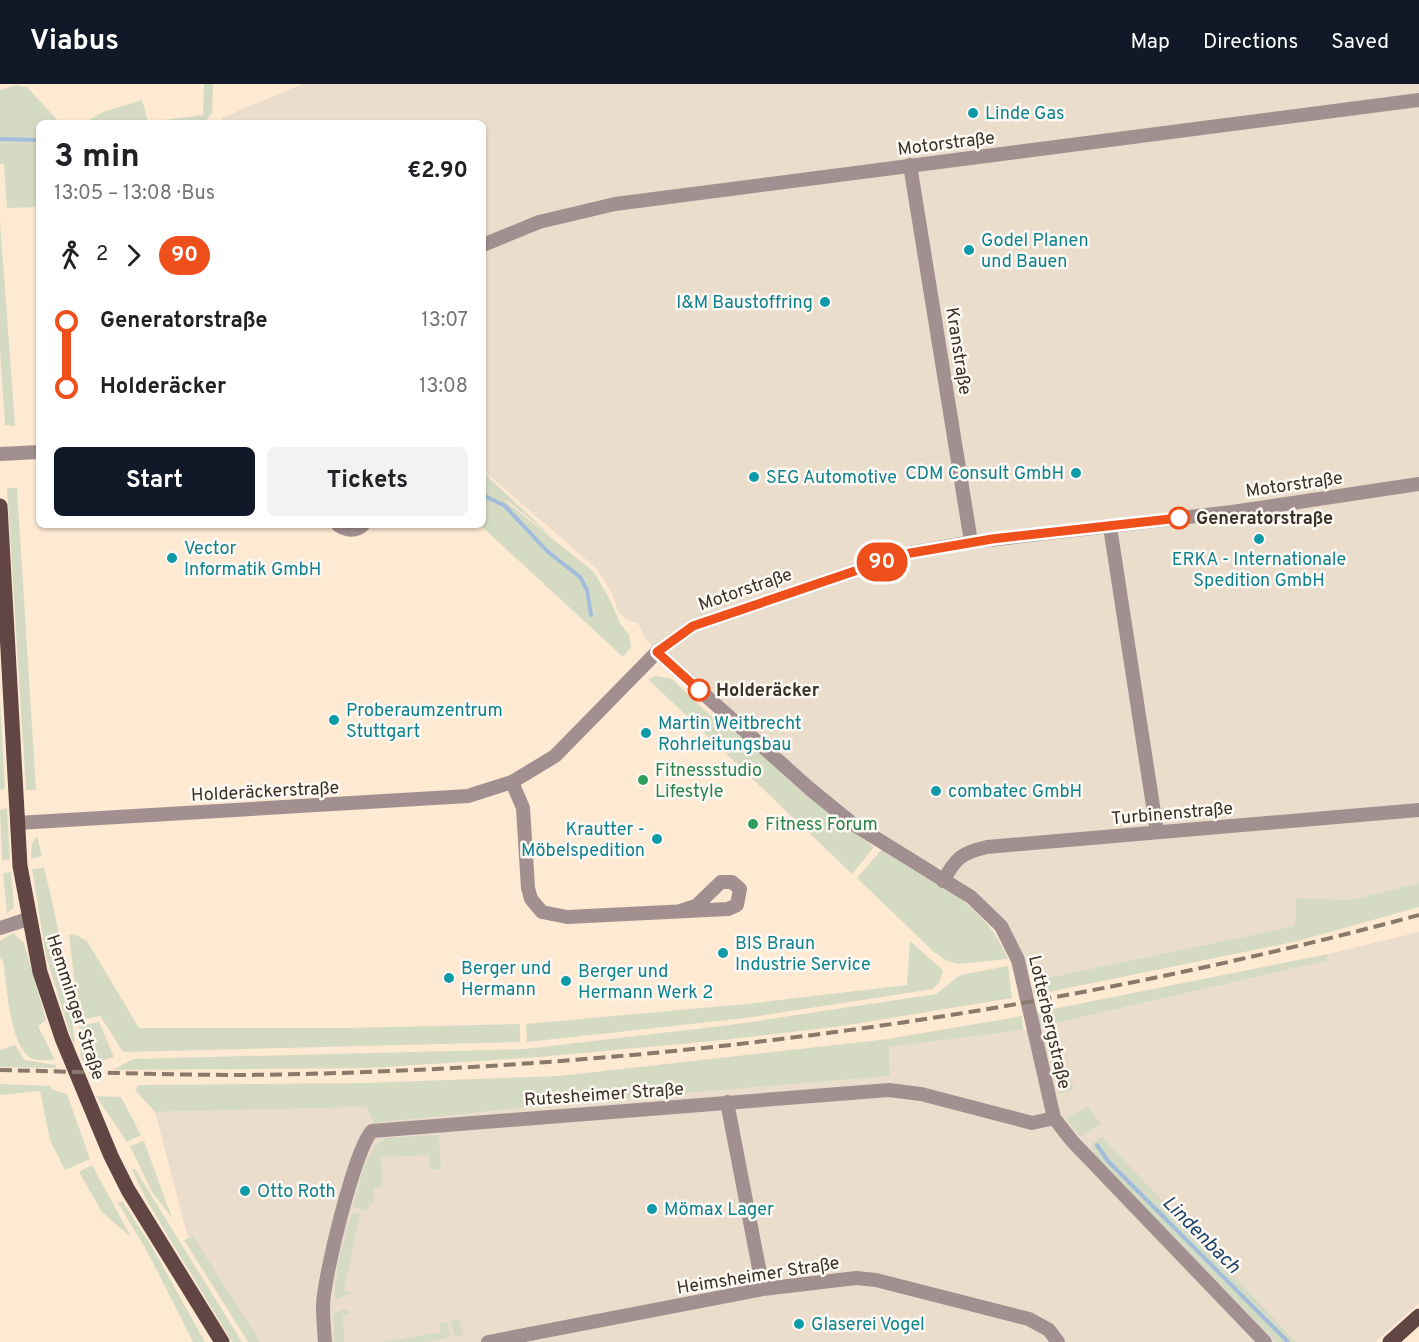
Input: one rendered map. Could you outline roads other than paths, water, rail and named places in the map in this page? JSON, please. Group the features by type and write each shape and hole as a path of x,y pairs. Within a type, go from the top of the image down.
{"main road":[{"name":"Hemminger Straße","path":"0,506 21,873 40,972 62,1038 107,1147 128,1190 222,1342"},
{"path":"1390,1342 1417,1322"}],"street":[{"name":"Motorstraße","path":"486,244 539,222 600,206 1419,100"},
{"name":"Kranstraße","path":"910,165 971,542"},
{"path":"0,454 36,452"},
{"name":"Motorstraße","path":"657,652 693,626 905,554 971,542 1110,527 1419,484"},
{"path":"1110,527 1158,832"},
{"path":"343,528 346,530 358,528"},
{"name":"Holderäckerstraße","path":"17,823 468,796 512,782 555,756 657,652"},
{"name":"Lotterbergstraße","path":"657,652 844,818 984,907 1001,926 1018,960 1054,1118 1072,1141 1265,1342"},
{"path":"512,782 523,808 528,888 532,902 542,912 567,917 680,911"},
{"name":"Turbinenstraße","path":"944,881 956,860 981,849 1419,810"},
{"path":"0,928 28,919"},
{"name":"Rutesheimer Straße","path":"325,1342 323,1305 328,1265 358,1158 365,1137 372,1131 889,1090 921,1094 1032,1123 1054,1118"},
{"path":"727,1102 763,1288"},
{"name":"Heimsheimer Straße","path":"488,1342 763,1288 856,1278 876,1280 1029,1319 1049,1330 1058,1342"}],"waterway":[{"path":"0,139 36,140"},
{"name":"Lindenbach","path":"486,496 505,506 547,551 580,577 587,590 591,615"},
{"name":"Lindenbach","path":"1097,1145 1108,1161 1288,1342"}],"railway":[{"path":"0,1070 189,1075 302,1074 443,1069 725,1046 865,1028 1005,1006 1144,980 1282,950 1419,915"}],"place":[{"name":"Linde Gas","path":"973,113"},
{"name":"Godel Planen und Bauen","path":"969,250"},
{"name":"I&M Baustoffring","path":"825,302"},
{"name":"CDM Consult GmbH","path":"1076,473"},
{"name":"SEG Automotive","path":"754,477"},
{"name":"Generatorstraße","path":"1179,518"},
{"name":"ERKA - Internationale Spedition GmbH","path":"1259,539"},
{"name":"Vector Informatik GmbH","path":"172,558"},
{"name":"Holderäcker","path":"699,690"},
{"name":"Proberaumzentrum Stuttgart","path":"334,720"},
{"name":"Martin Weitbrecht Rohrleitungsbau","path":"646,733"},
{"name":"Fitnessstudio Lifestyle","path":"643,780"},
{"name":"combatec GmbH","path":"936,791"},
{"name":"Fitness Forum","path":"753,824"},
{"name":"Krautter - Möbelspedition","path":"657,839"},
{"name":"BIS Braun Industrie Service","path":"723,953"},
{"name":"Berger und Hermann","path":"449,978"},
{"name":"Berger und Hermann Werk 2","path":"566,981"},
{"name":"Otto Roth","path":"245,1191"},
{"name":"Mömax Lager","path":"652,1209"},
{"name":"Glaserei Vogel","path":"799,1324"}]}
